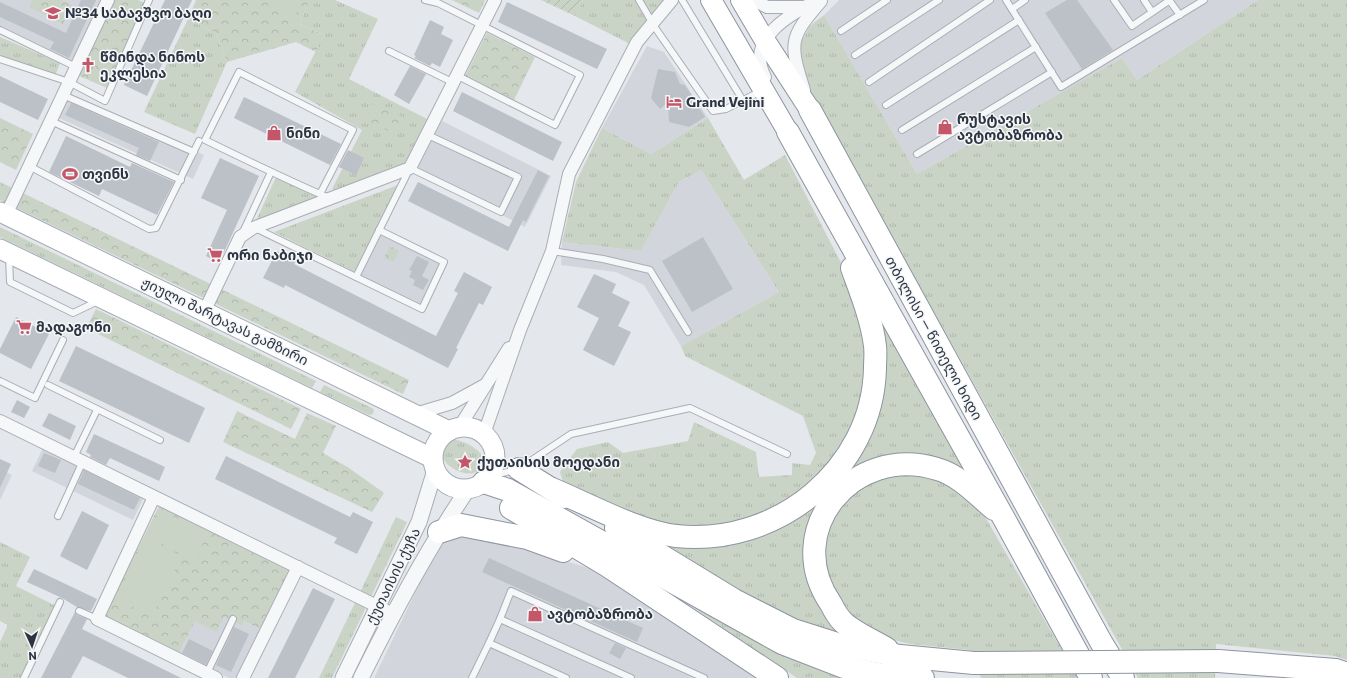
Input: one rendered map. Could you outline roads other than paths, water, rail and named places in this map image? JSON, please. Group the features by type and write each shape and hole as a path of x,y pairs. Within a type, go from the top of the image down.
{"highway":[{"name":"თბილისი — წითელი ხიდი","path":"711,0 764,89 832,209 1091,678"},
{"name":"თბილისი — წითელი ხიდი","path":"741,0 764,39 810,110 1097,635 1123,678"},
{"path":"552,490 650,530 676,536 709,537 733,534 762,525 783,514 807,498 829,480 844,462 864,427 871,405 874,381 875,347 862,295 832,209"},
{"path":"900,656 843,622 823,593 817,576 815,556 816,540 820,522 829,503 841,489 861,475 881,466 925,466 939,469 952,476 1002,515"},
{"path":"519,469 734,600 793,630 837,644 900,656 974,663 1218,661 1329,669 1347,674"},
{"path":"479,483 608,566 776,678"},
{"path":"479,483 508,490 782,643 844,667 878,674 923,678"},
{"path":"439,532 461,525 527,538 608,566"}],"main road":[{"name":"ჟიული შარტავას გამზირი","path":"3,214 415,414 455,428"},
{"path":"4,251 102,298 433,464"},
{"path":"455,428 473,428 484,434 492,444 495,455 494,466 479,483 454,488 438,476 433,464 436,442 442,435 455,428"},
{"path":"495,455 519,469"}],"street":[{"path":"3,214 29,166 108,0"},
{"path":"204,312 240,236 253,228 325,196 410,168 496,0"},
{"path":"484,434 520,330 552,252 569,174 637,42 672,0"},
{"path":"754,0 767,7 804,7"},
{"path":"788,132 778,101 761,70 759,60 764,39 775,27 804,7 818,0"},
{"path":"810,110 800,80 793,45 796,34 802,23 822,0"},
{"path":"455,428 486,384 520,330"},
{"path":"415,414 452,403 486,384"},
{"path":"0,421 393,614"},
{"name":"ქუთაისის ქუჩა","path":"343,678 419,522 433,464"},
{"name":"ქუთაისის ქუჩა","path":"361,678 393,614 439,532 479,483"},
{"path":"154,497 97,619 209,676"},
{"path":"243,678 298,567"}],"lane":[{"path":"0,59 69,82 105,101 149,0"},
{"path":"389,51 555,125 580,75 439,2 425,0"},
{"path":"639,0 653,24 713,112 726,108 764,89"},
{"path":"682,0 742,99"},
{"path":"841,31 887,0"},
{"path":"855,55 938,0"},
{"path":"869,82 990,0"},
{"path":"1006,0 1061,87 1204,0"},
{"path":"1012,9 1025,0"},
{"path":"1114,0 1132,26 1169,0 1180,15"},
{"path":"1144,0 1152,12"},
{"path":"886,105 1019,20"},
{"path":"0,30 76,67"},
{"path":"902,130 1036,47"},
{"path":"239,72 353,130 325,196 272,172 205,140 239,72"},
{"path":"918,154 1052,72"},
{"path":"63,95 194,152"},
{"path":"51,121 181,180"},
{"path":"356,278 410,168 501,212 518,177 428,135"},
{"path":"29,166 149,229 156,228 199,141"},
{"path":"240,236 272,172"},
{"path":"253,228 422,309 444,262 379,230"},
{"path":"4,251 10,282 73,314 102,298"},
{"path":"552,252 604,259 650,270 688,332"},
{"path":"0,381 35,398 63,340"},
{"path":"48,385 160,440"},
{"path":"479,483 519,469 571,434 690,408 786,454"},
{"path":"58,516 97,410"},
{"path":"474,678 511,591 704,678"},
{"path":"24,678 60,602"},
{"path":"80,611 97,619"},
{"path":"209,676 233,619"},
{"path":"500,619 631,678"},
{"path":"489,643 566,678"}],"place":[{"name":"№34 საბავშვო ბაღი","path":"53,13"},
{"name":"წმინდა ნინოს ეკლესია","path":"88,65"},
{"name":"Grand Vejini","path":"674,102"},
{"name":"რუსტავის ავტობაზრობა","path":"945,127"},
{"name":"ნინი","path":"274,133"},
{"name":"თვინს","path":"70,174"},
{"name":"ორი ნაბიჯი","path":"215,255"},
{"name":"მადაგონი","path":"24,327"},
{"name":"ქუთაისის მოედანი","path":"465,462"},
{"name":"ავტობაზრობა","path":"535,614"}]}
